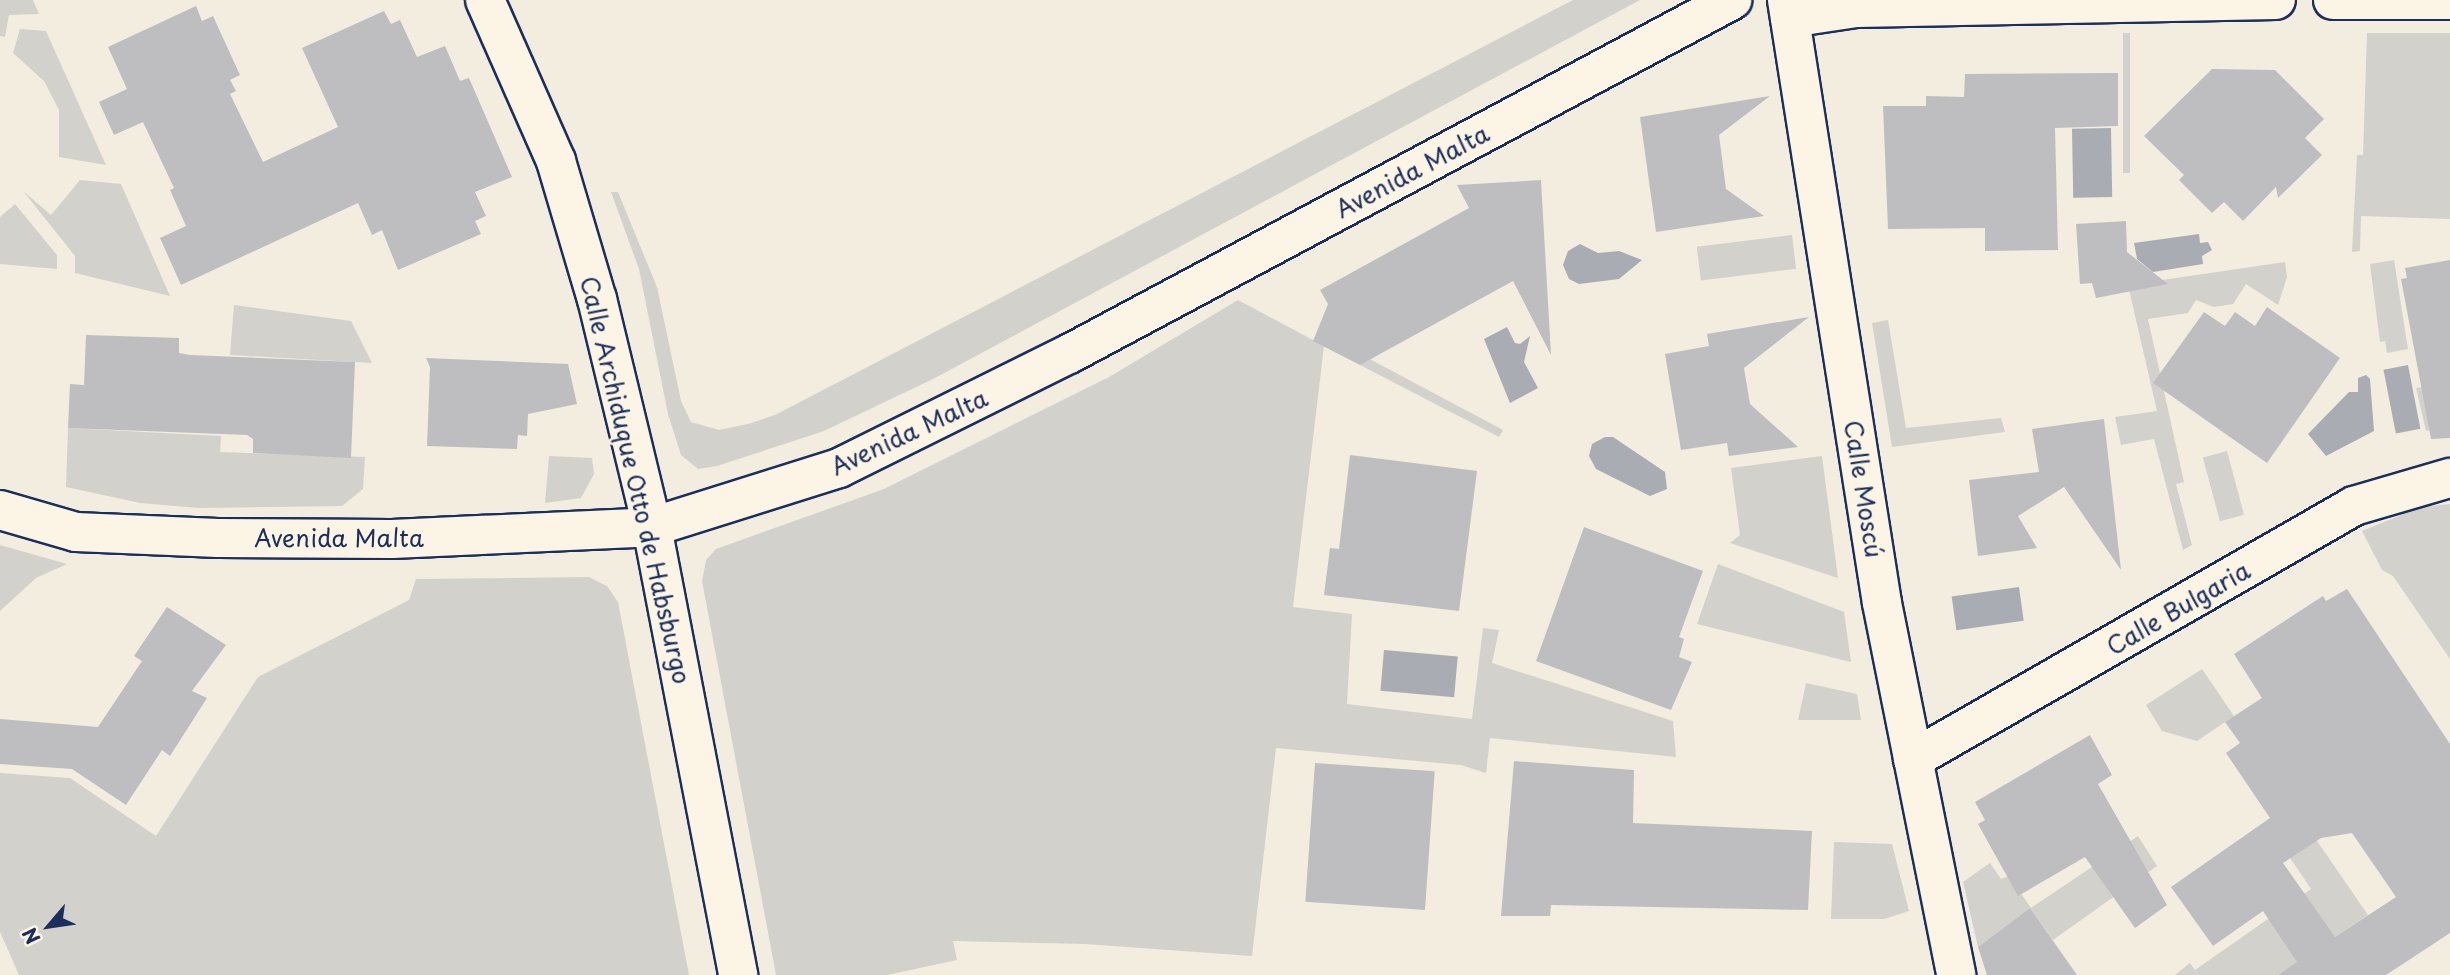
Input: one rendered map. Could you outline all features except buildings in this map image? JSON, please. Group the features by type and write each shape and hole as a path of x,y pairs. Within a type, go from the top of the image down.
{"street":[{"name":"Calle Archiduque Otto de Habsburgo","path":"485,0 556,161 582,241 652,527 738,975"},
{"name":"Avenida Malta","path":"0,510 76,532 218,538 392,539 652,527 839,468 1069,354 1732,0"},
{"path":"1789,9 2276,0"},
{"path":"2333,0 2450,0"},
{"name":"Calle Moscú","path":"1789,9 1880,589 1956,975"},
{"name":"Calle Bulgaria","path":"1913,759 2354,506 2450,478"}],"shaded area":[{"path":"0,0 33,0 39,14 9,15 5,37 0,36"},
{"path":"1573,0 1640,0 933,379 824,431 717,466 698,469 681,455 668,414 639,269 611,192 618,192 657,287 681,401 691,422 719,430 775,415"},
{"path":"20,29 46,31 106,165 59,157 59,110 44,81 13,53"},
{"path":"2123,33 2130,33 2130,173 2123,173"},
{"path":"2367,33 2450,33 2450,219 2361,216 2360,251 2352,252 2357,155 2363,155"},
{"path":"2111,128 2112,197 2073,198 2072,129"},
{"path":"80,180 121,184 170,296 75,273 75,256 23,191 51,215"},
{"path":"15,204 57,255 57,269 0,264 0,217"},
{"path":"2199,234 2200,243 2208,242 2212,250 2202,256 2203,264 2153,272 2137,259 2134,243"},
{"path":"1792,235 1796,269 1701,280 1697,247"},
{"path":"1580,244 1598,253 1619,251 1642,260 1619,279 1579,284 1569,279 1563,265 1568,251"},
{"path":"2394,260 2408,349 2387,353 2385,341 2380,342 2370,264"},
{"path":"2285,262 2287,277 2278,305 2246,284 2233,304 2214,307 2196,300 2188,313 2148,319 2184,482 2176,484 2192,545 2183,550 2154,439 2121,445 2115,417 2157,411 2128,285"},
{"path":"1238,300 1324,346 1293,607 1352,614 1347,704 1472,719 1483,628 1499,630 1492,663 1673,721 1676,757 1490,738 1486,773 1461,765 1276,748 1252,956 1085,944 953,941 957,960 887,975 776,975 702,581 706,560 716,549 884,489 1109,377"},
{"path":"234,305 351,321 372,363 230,355"},
{"path":"1888,320 1906,428 2001,418 2005,432 1892,447 1872,323"},
{"path":"1507,327 1515,343 1520,344 1530,336 1524,362 1538,388 1510,403 1484,339"},
{"path":"1364,356 1503,430 1499,437 1360,365"},
{"path":"2408,365 2420,429 2396,434 2383,370"},
{"path":"2366,375 2370,379 2374,431 2326,456 2308,434 2349,392 2358,392 2358,378"},
{"path":"2450,384 2430,430 2426,431 2416,388"},
{"path":"68,428 221,436 220,452 365,457 363,489 342,506 199,508 140,503 66,487"},
{"path":"1605,437 1613,437 1665,472 1667,489 1650,496 1596,469 1589,456 1592,444"},
{"path":"2227,451 2244,515 2220,521 2203,457"},
{"path":"549,456 592,458 594,474 581,498 545,503"},
{"path":"1822,456 1838,578 1730,543 1740,535 1731,468"},
{"path":"2450,504 2450,659 2393,576 2382,570 2362,531 2421,507"},
{"path":"0,545 67,564 36,578 0,611"},
{"path":"1718,564 1844,612 1851,662 1697,624"},
{"path":"589,577 607,586 618,602 689,975 19,975 0,932 0,773 70,778 156,836 258,677 409,600 416,579"},
{"path":"2019,587 2024,621 1956,630 1952,596"},
{"path":"1384,650 1458,656 1454,697 1380,691"},
{"path":"2202,669 2234,716 2197,741 2162,731 2146,705"},
{"path":"1806,683 1857,694 1861,720 1798,720"},
{"path":"2313,835 2368,915 2278,975 2175,975 2190,963 2195,970 2311,889 2286,852"},
{"path":"2138,836 2157,866 2053,940 2030,908 1978,947 1963,882 1990,863 2001,879 2009,876 2031,908"},
{"path":"1834,842 1892,844 1909,911 1884,919 1831,919"}]}
